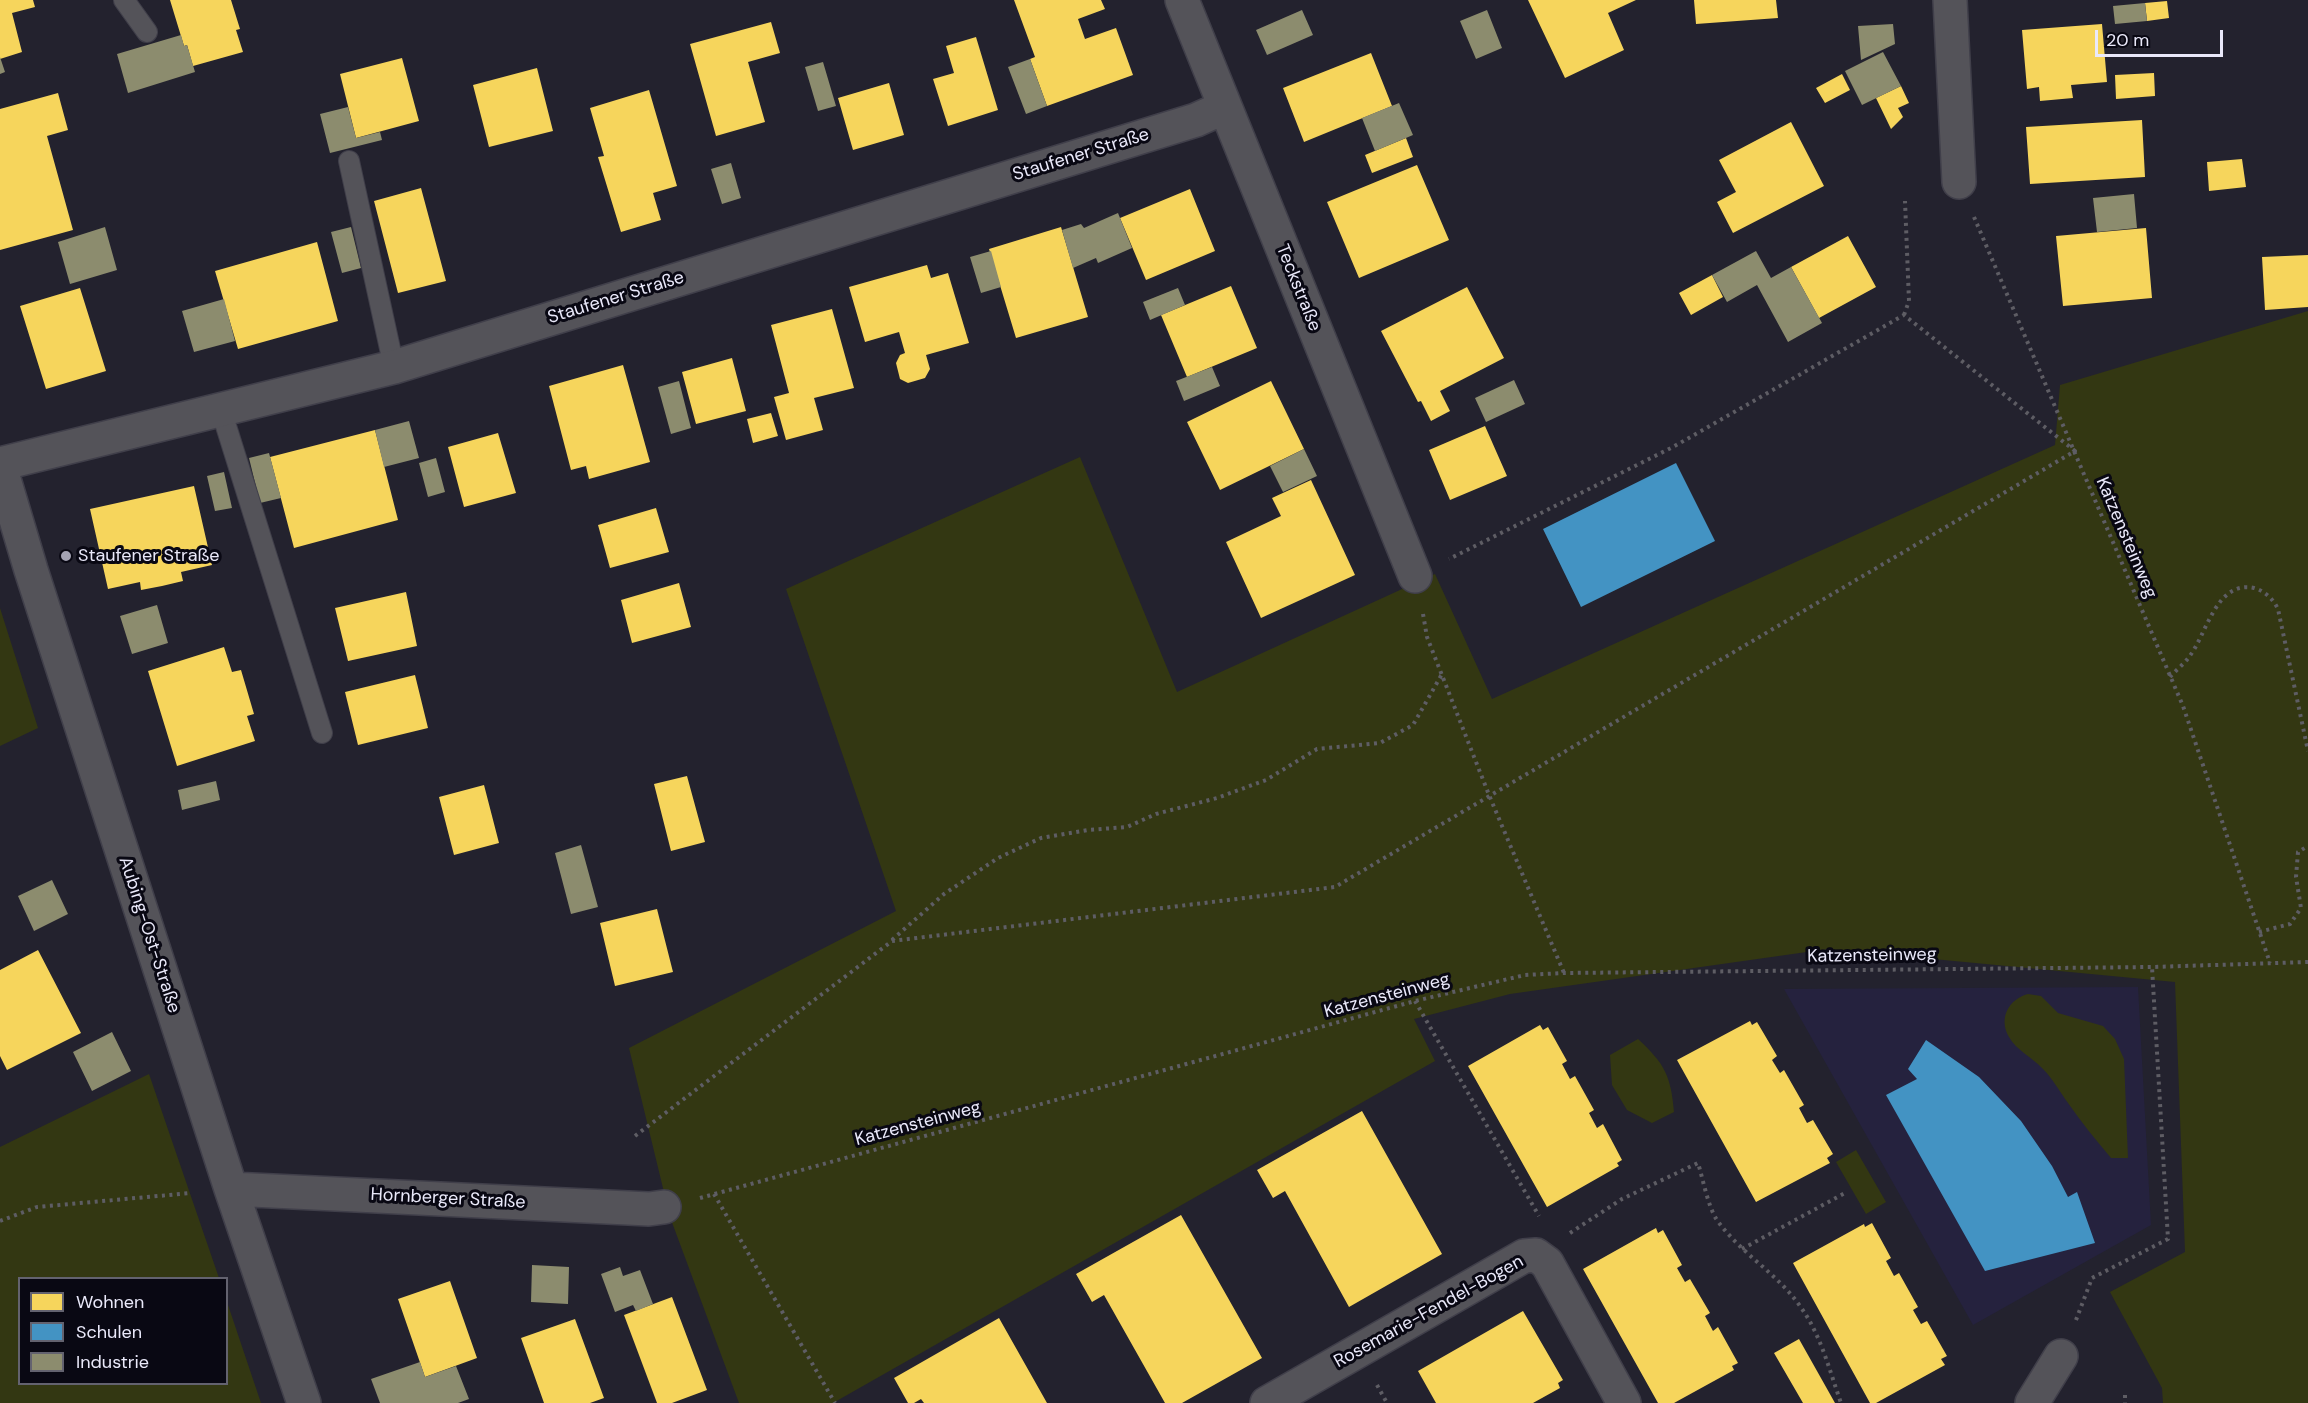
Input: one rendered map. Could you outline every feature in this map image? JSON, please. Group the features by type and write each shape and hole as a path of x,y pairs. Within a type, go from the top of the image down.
{"street":[{"name":"Teckstraße","path":"1182,0 1415,576"},
{"path":"1950,0 1959,182"},
{"name":"Staufener Straße","path":"0,465 394,367 1196,120 1225,107"},
{"name":"Aubing-Ost-Straße","path":"0,465 31,570 297,1400"},
{"name":"Hornberger Straße","path":"231,1189 649,1209 664,1207"},
{"name":"Rosemarie-Fendel-Bogen","path":"1267,1403 1524,1256 1536,1255 1547,1263 1624,1403"},
{"path":"2032,1403 2061,1356"}],"lane":[{"path":"124,0 147,32"},
{"path":"349,161 394,367"},
{"path":"221,410 322,733"}],"path":[{"name":"Katzensteinweg","path":"664,1207 1415,1001 1526,975 2152,967 2270,963 2183,705 1959,182"},
{"path":"1564,973 1489,795 1427,637 1415,576 1673,447 1904,315 1910,301 1905,201"},
{"path":"891,940 1335,887 2075,451 1904,315"},
{"path":"2170,676 2190,656 2223,598 2241,588 2252,588 2265,593 2275,602 2278,609 2308,751"},
{"path":"635,1136 891,940 944,894 998,858 1041,838 1088,830 1127,827 1156,814 1217,798 1266,780 1317,749 1380,743 1413,725 1442,674"},
{"path":"2259,932 2290,924 2301,908 2296,877 2298,852 2308,846"},
{"path":"2270,963 2308,962"},
{"path":"2061,1356 2092,1278 2168,1239 2152,967"},
{"path":"1415,1001 1550,1236 1536,1255"},
{"path":"1536,1255 1622,1199 1698,1163 1715,1218 1742,1249 1775,1277 1805,1314 1817,1333 1841,1403"},
{"path":"0,1221 37,1207 231,1189"},
{"path":"1742,1249 1845,1193"},
{"path":"714,1194 835,1403"},
{"path":"2125,1395 2126,1403"}],"shaded area":[{"path":"2138,987 2151,1225 1973,1325 1784,989"}],"green space":[{"path":"2308,311 2308,1403 2163,1403 2162,1388 2110,1292 2185,1252 2175,982 1828,949 1510,994 1414,1019 1435,1061 833,1403 739,1403 670,1217 629,1048 896,911 786,589 1080,457 1177,692 1435,574 1492,699 2055,445 2060,385"},
{"path":"0,608 38,728 0,746"},
{"path":"2028,994 2041,996 2058,1013 2103,1026 2115,1039 2124,1059 2128,1158 2111,1158 2053,1081 2009,1037 2005,1023 2007,1010 2015,1000"},
{"path":"1638,1039 1655,1056 1665,1071 1673,1100 1674,1112 1652,1123 1627,1110 1612,1085 1610,1055"},
{"path":"149,1074 219,1277 18,1277 18,1385 228,1385 228,1305 261,1403 0,1403 0,1147"},
{"path":"1856,1150 1886,1202 1866,1214 1836,1162"}],"building: Wohnen":[{"path":"0,0 33,0 35,7 12,13 22,52 0,59"},
{"path":"170,0 231,0 240,29 236,30 243,52 193,66 187,45 184,46"},
{"path":"1014,0 1101,0 1105,9 1078,19 1085,39 1116,28 1133,75 1047,106 1030,59 1035,57"},
{"path":"1528,0 1636,0 1608,13 1624,50 1565,78"},
{"path":"1694,0 1776,0 1778,18 1696,24"},
{"path":"2167,1 2169,18 2147,21 2145,3"},
{"path":"771,22 780,53 748,62 765,122 716,136 690,44"},
{"path":"2102,24 2107,82 2071,85 2073,98 2040,101 2039,87 2027,89 2022,30"},
{"path":"976,37 998,110 948,126 933,79 954,73 946,46"},
{"path":"1371,53 1392,106 1304,142 1283,88"},
{"path":"402,58 419,121 356,138 340,74"},
{"path":"537,68 553,131 489,147 473,85"},
{"path":"2154,73 2155,96 2116,99 2115,75"},
{"path":"1842,74 1850,90 1825,103 1816,88"},
{"path":"889,83 904,135 853,150 838,98"},
{"path":"1901,86 1909,103 1898,108 1903,117 1891,129 1876,98"},
{"path":"649,90 677,186 653,193 661,220 621,232 598,157 604,156 590,108"},
{"path":"58,93 68,130 47,136 73,230 0,250 0,109"},
{"path":"2142,120 2145,177 2030,184 2026,127"},
{"path":"1791,122 1824,186 1733,233 1717,202 1736,192 1719,160"},
{"path":"1406,138 1413,157 1372,173 1365,155"},
{"path":"2242,159 2246,187 2209,191 2207,162"},
{"path":"1417,165 1449,240 1359,278 1327,202"},
{"path":"421,188 446,281 398,293 374,201"},
{"path":"1190,189 1215,251 1146,280 1120,218"},
{"path":"1061,227 1088,317 1016,338 989,249"},
{"path":"2146,228 2152,298 2063,306 2056,236"},
{"path":"1848,236 1876,287 1819,318 1791,267"},
{"path":"317,242 338,321 238,349 215,271"},
{"path":"2308,255 2308,307 2265,310 2262,257"},
{"path":"927,265 931,278 948,273 969,343 926,355 930,369 925,378 908,383 900,379 896,363 900,355 905,353 899,332 865,342 849,287"},
{"path":"1712,275 1723,297 1691,315 1679,293"},
{"path":"1231,286 1257,348 1187,377 1161,315"},
{"path":"1467,287 1504,358 1440,391 1450,411 1431,421 1421,401 1418,402 1381,331"},
{"path":"80,288 106,371 46,389 20,306"},
{"path":"832,309 854,388 814,398 823,430 786,440 774,397 789,393 771,325"},
{"path":"732,358 746,411 696,424 682,372"},
{"path":"623,365 650,462 589,479 586,466 571,470 549,386"},
{"path":"1271,381 1304,449 1220,490 1187,422"},
{"path":"771,413 778,436 753,443 747,419"},
{"path":"1485,426 1507,476 1450,500 1429,450"},
{"path":"375,430 398,520 294,548 270,457"},
{"path":"498,433 516,493 464,507 448,447"},
{"path":"1311,480 1355,575 1261,618 1226,542 1281,516 1272,498"},
{"path":"194,486 212,565 181,572 183,581 162,586 141,590 140,582 108,589 90,509"},
{"path":"656,508 669,552 610,568 598,525"},
{"path":"679,583 691,627 632,643 621,600"},
{"path":"406,592 417,646 348,661 335,608"},
{"path":"224,647 232,672 241,670 254,714 247,716 255,741 177,766 148,671"},
{"path":"415,675 428,728 358,745 345,692"},
{"path":"687,776 705,842 671,851 654,784"},
{"path":"484,785 499,843 454,855 439,797"},
{"path":"657,909 673,972 615,986 600,923"},
{"path":"38,950 81,1033 7,1070 0,1056 0,970"},
{"path":"1750,1021 1752,1025 1757,1022 1777,1056 1772,1060 1780,1073 1784,1070 1804,1105 1799,1108 1807,1123 1813,1120 1833,1154 1827,1158 1830,1163 1756,1202 1677,1060"},
{"path":"1540,1025 1543,1030 1548,1027 1567,1061 1562,1064 1570,1079 1575,1076 1594,1110 1589,1113 1597,1128 1603,1124 1622,1160 1617,1163 1619,1166 1547,1207 1468,1066"},
{"path":"1362,1111 1442,1254 1349,1307 1285,1191 1273,1198 1257,1170"},
{"path":"1181,1215 1262,1358 1182,1403 1165,1403 1104,1295 1092,1302 1076,1274"},
{"path":"1872,1223 1891,1258 1886,1261 1894,1276 1899,1273 1918,1307 1913,1310 1921,1324 1927,1321 1947,1356 1941,1359 1945,1365 1876,1403 1870,1403 1793,1263 1864,1224 1865,1227"},
{"path":"1656,1228 1658,1233 1663,1230 1682,1265 1677,1268 1685,1282 1690,1279 1710,1313 1705,1316 1713,1331 1718,1327 1738,1363 1732,1366 1734,1370 1674,1403 1658,1403 1583,1269"},
{"path":"450,1281 477,1358 425,1377 398,1299"},
{"path":"672,1297 707,1390 672,1403 657,1403 624,1315"},
{"path":"1523,1311 1563,1380 1558,1383 1560,1388 1533,1403 1436,1403 1418,1371"},
{"path":"999,1318 1047,1403 924,1403 921,1399 908,1403 894,1378"},
{"path":"575,1319 604,1398 590,1403 544,1403 521,1338"},
{"path":"1799,1339 1835,1403 1803,1403 1774,1353"}],"building: Schulen":[{"path":"1676,463 1715,541 1581,607 1543,529"},
{"path":"1926,1040 1979,1077 2021,1121 2052,1166 2068,1197 2077,1192 2095,1243 1985,1271 1886,1095 1917,1079 1908,1069"}],"building: Industrie":[{"path":"2145,3 2147,21 2115,24 2113,6"},
{"path":"1302,10 1313,35 1267,55 1256,30"},
{"path":"1487,10 1502,48 1476,59 1460,21"},
{"path":"1893,24 1895,44 1861,60 1858,26"},
{"path":"181,35 184,46 187,45 195,72 128,93 117,54"},
{"path":"1883,52 1901,86 1862,105 1845,71"},
{"path":"0,57 5,72 0,74"},
{"path":"1030,59 1047,106 1026,114 1008,67"},
{"path":"823,62 836,106 818,111 805,67"},
{"path":"1399,103 1413,135 1375,151 1362,118"},
{"path":"348,107 356,138 380,132 382,140 330,153 320,114"},
{"path":"731,163 741,198 722,204 711,169"},
{"path":"2134,194 2137,228 2097,232 2093,198"},
{"path":"1118,213 1132,248 1098,263 1096,258 1073,268 1062,230 1081,224 1084,228"},
{"path":"105,227 117,270 70,284 58,242"},
{"path":"351,227 361,268 342,273 331,232"},
{"path":"991,251 1001,287 981,293 970,257"},
{"path":"1756,251 1771,278 1791,267 1822,323 1788,342 1757,285 1727,302 1712,275"},
{"path":"1178,288 1185,305 1150,320 1143,302"},
{"path":"224,299 235,341 194,352 182,311"},
{"path":"1212,367 1220,386 1184,401 1176,381"},
{"path":"1514,380 1525,404 1486,422 1475,398"},
{"path":"679,381 691,428 671,434 658,387"},
{"path":"409,421 419,458 384,467 375,430"},
{"path":"1304,449 1317,476 1283,492 1270,466"},
{"path":"269,453 281,498 260,503 249,458"},
{"path":"436,458 445,492 428,497 419,463"},
{"path":"224,472 232,508 215,511 207,476"},
{"path":"157,605 168,643 132,654 120,616"},
{"path":"216,781 220,800 182,810 178,790"},
{"path":"581,845 598,907 571,914 555,853"},
{"path":"52,880 68,914 34,931 18,896"},
{"path":"112,1032 131,1071 92,1091 73,1052"},
{"path":"532,1265 569,1267 568,1304 531,1302"},
{"path":"620,1267 623,1276 640,1270 653,1304 636,1311 633,1305 615,1312 601,1274"},
{"path":"420,1362 425,1377 456,1366 469,1399 458,1403 380,1403 371,1379"}],"place":[{"name":"Staufener Straße","path":"66,556"}]}
